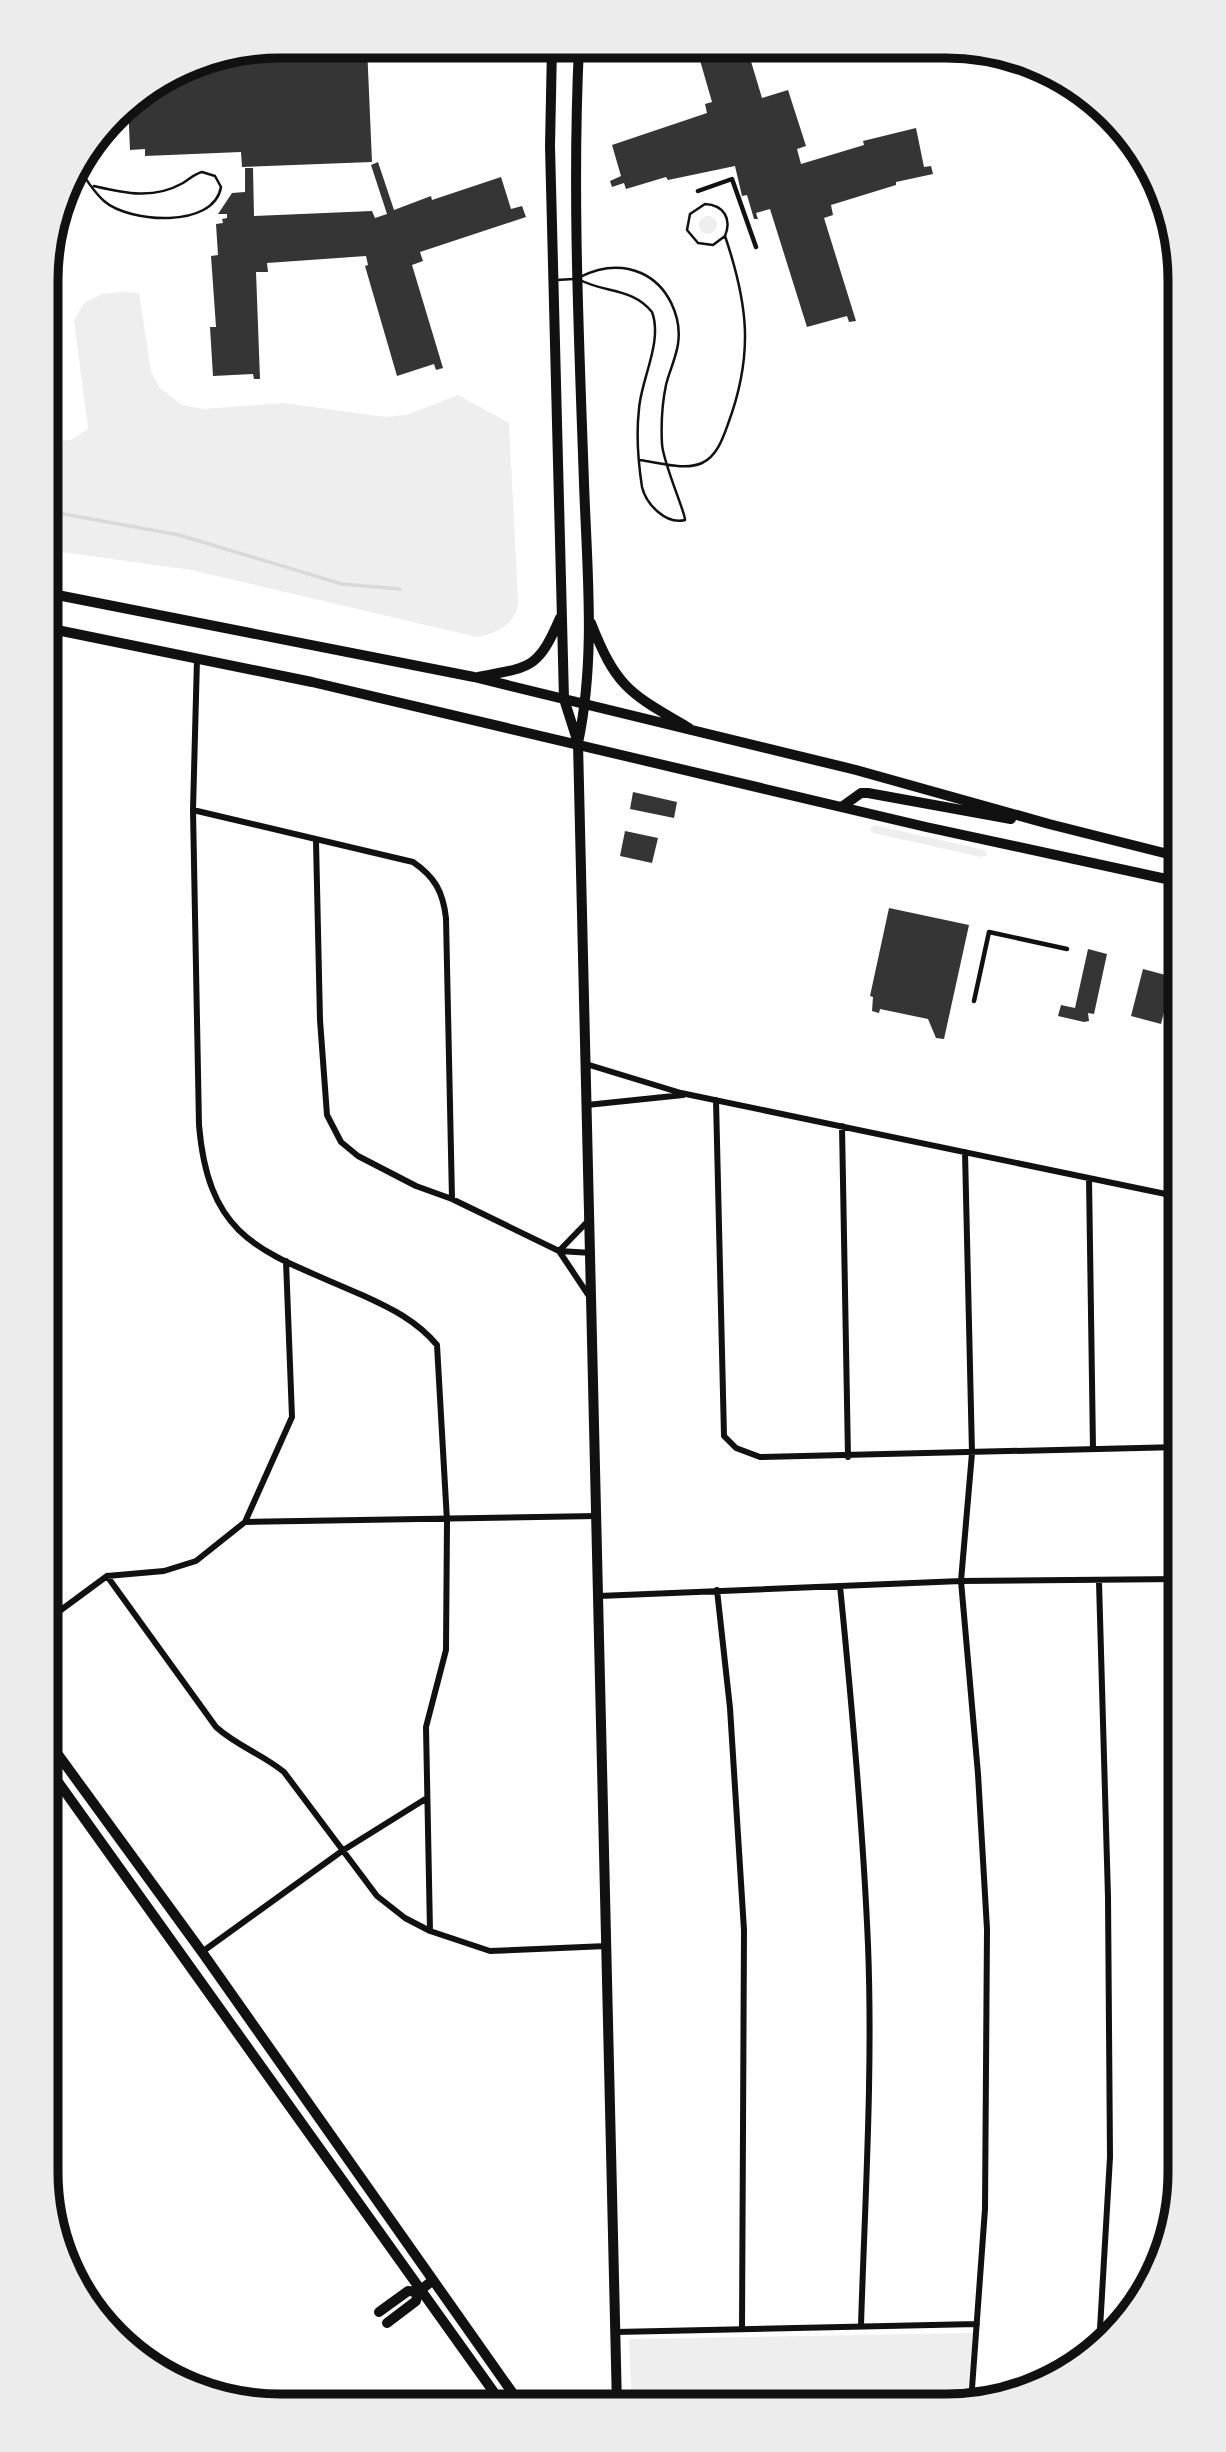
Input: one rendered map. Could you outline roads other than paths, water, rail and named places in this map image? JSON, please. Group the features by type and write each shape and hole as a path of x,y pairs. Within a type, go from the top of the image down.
{"main road":[{"path":"552,58 550,146 564,699 578,743"},
{"path":"578,58 576,110 577,279 588,615 586,705 578,743 617,2394"},
{"path":"58,595 474,677 699,734 856,770 1168,854"},
{"path":"474,677 520,669 536,660 562,614"},
{"path":"588,615 603,656 616,677 640,698 699,734"},
{"path":"58,630 578,743 1168,879"},
{"path":"843,806 861,793 868,793 942,809 1049,824"},
{"path":"58,1754 202,1952 513,2394"},
{"path":"58,1782 495,2394"},
{"path":"387,2323 416,2301 419,2291 432,2281"},
{"path":"379,2312 408,2291 419,2291"}],"street":[{"path":"698,191 732,179 756,247"},
{"path":"197,659 193,810 199,1125 202,1163 212,1195 230,1222 256,1245 388,1307 423,1328 437,1345 447,1521 446,1650 426,1727 430,1931"},
{"path":"193,810 413,862 428,872 442,894 446,918 452,1199"},
{"path":"316,841 320,1020 327,1115 341,1142 358,1156 416,1186 452,1199 559,1251 592,1253"},
{"path":"974,1001 989,932 1067,949"},
{"path":"586,1065 689,1094 1168,1194"},
{"path":"587,1105 689,1094"},
{"path":"716,1100 724,1436 736,1448 760,1457 848,1457 1168,1447"},
{"path":"842,1126 848,1457"},
{"path":"965,1152 972,1453 961,1581 978,1774 987,1929 985,2196 972,2392"},
{"path":"1089,1178 1093,1449"},
{"path":"559,1251 591,1218"},
{"path":"559,1251 593,1302"},
{"path":"58,1612 107,1576 164,1571 196,1561 245,1522 292,1417 286,1261"},
{"path":"245,1522 447,1521 597,1516"},
{"path":"107,1576 216,1727 236,1745 267,1758 284,1772 377,1896 405,1918 430,1931 490,1951 607,1946"},
{"path":"599,1596 961,1581 1168,1579"},
{"path":"1099,1582 1108,1897 1110,2157 1100,2332"},
{"path":"840,1586 858,1768 868,1946 869,2066 861,2325"},
{"path":"717,1590 730,1708 744,1930 742,2329"},
{"path":"202,1952 342,1851 427,1798"},
{"path":"616,2332 977,2324"}],"lane":[{"path":"85,175 105,202 142,216 164,219 202,212 215,201 221,187 215,176 202,172 183,183 153,193 123,194 94,186"},
{"path":"639,460 693,466 711,457 723,436 736,399 746,349 744,304 725,236 728,222 720,208 705,204 690,214 687,230 698,243 713,244 725,236"},
{"path":"553,281 577,279 597,268 629,269 655,282 673,307 678,335 664,394 661,427 664,463 674,493 686,514 681,521 667,518 644,496 639,460 639,409 655,340 655,320 647,305 633,296 598,289 577,279"}],"waterway":[{"path":"58,513 179,535 342,584 400,589"}]}
